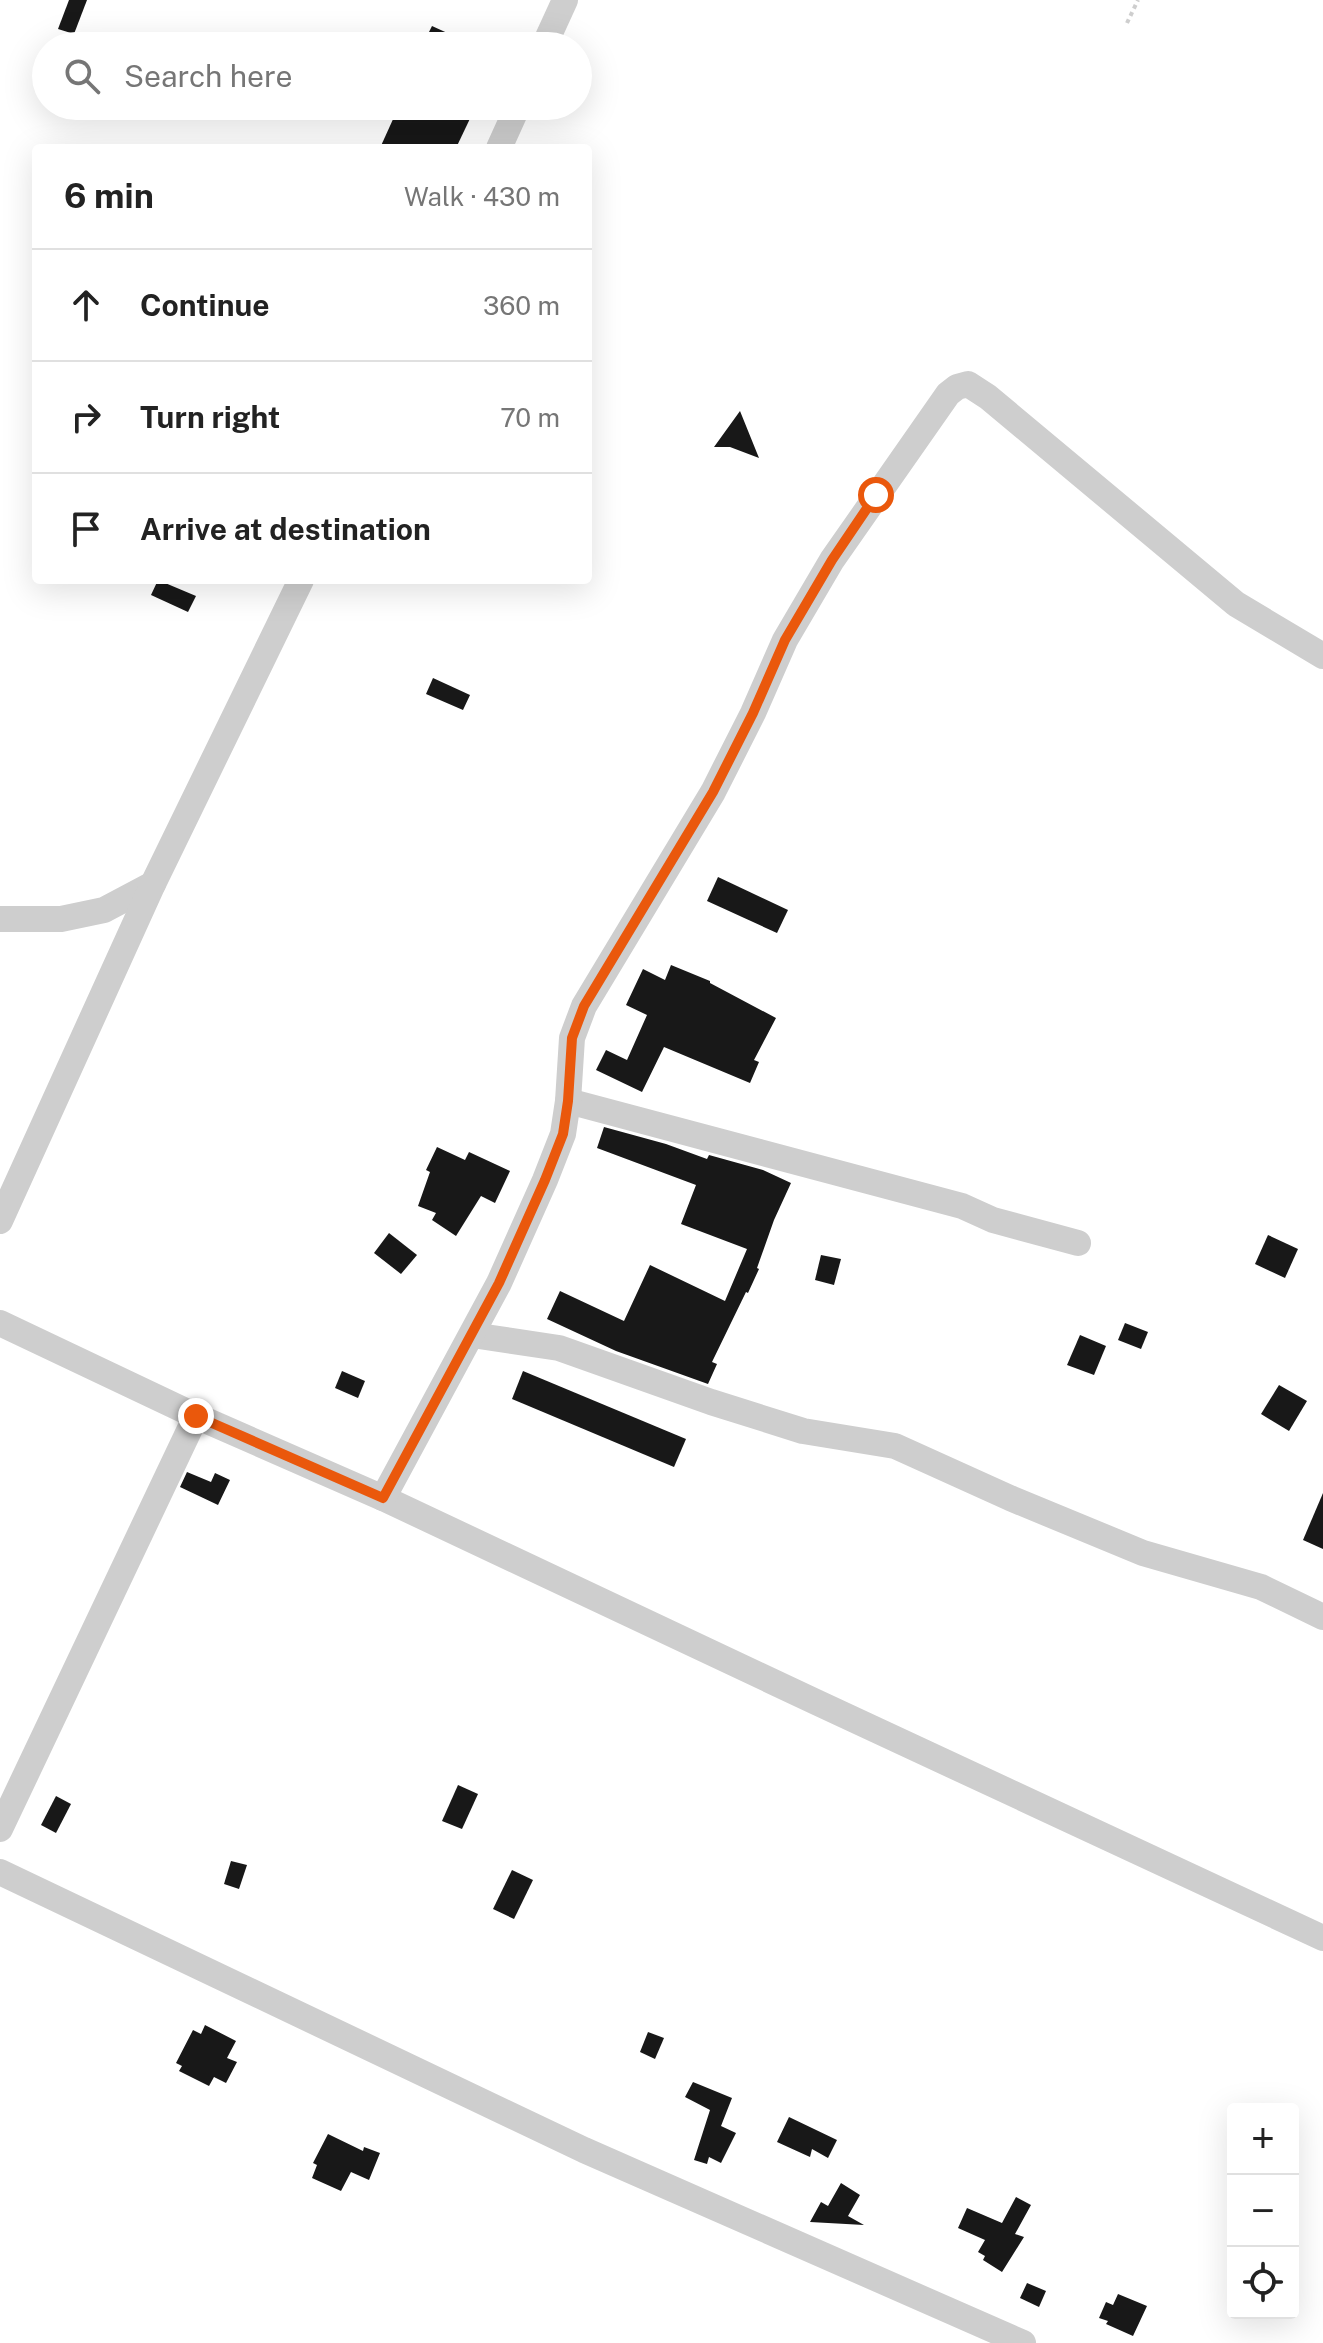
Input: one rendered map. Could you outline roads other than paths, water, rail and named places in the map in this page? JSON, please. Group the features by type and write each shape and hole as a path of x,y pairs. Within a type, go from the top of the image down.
{"street":[{"path":"550,32 565,0"},
{"path":"501,144 512,120"},
{"path":"383,1498 499,1283 554,1157 563,1134 568,1101 572,1038 584,1006 713,792 785,640 832,560 948,394 968,384 988,397 1236,604 1323,656"},
{"path":"0,1221 153,884 299,584"},
{"path":"0,919 61,919 104,910 153,884"},
{"path":"568,1101 962,1206 993,1220 1078,1243"},
{"path":"0,1323 196,1416 383,1498 1323,1938"},
{"path":"472,1335 559,1348 803,1431 895,1446 1143,1553 1261,1587 1323,1617"},
{"path":"0,1829 196,1416"},
{"path":"0,1872 584,2150 1023,2343"}]}
